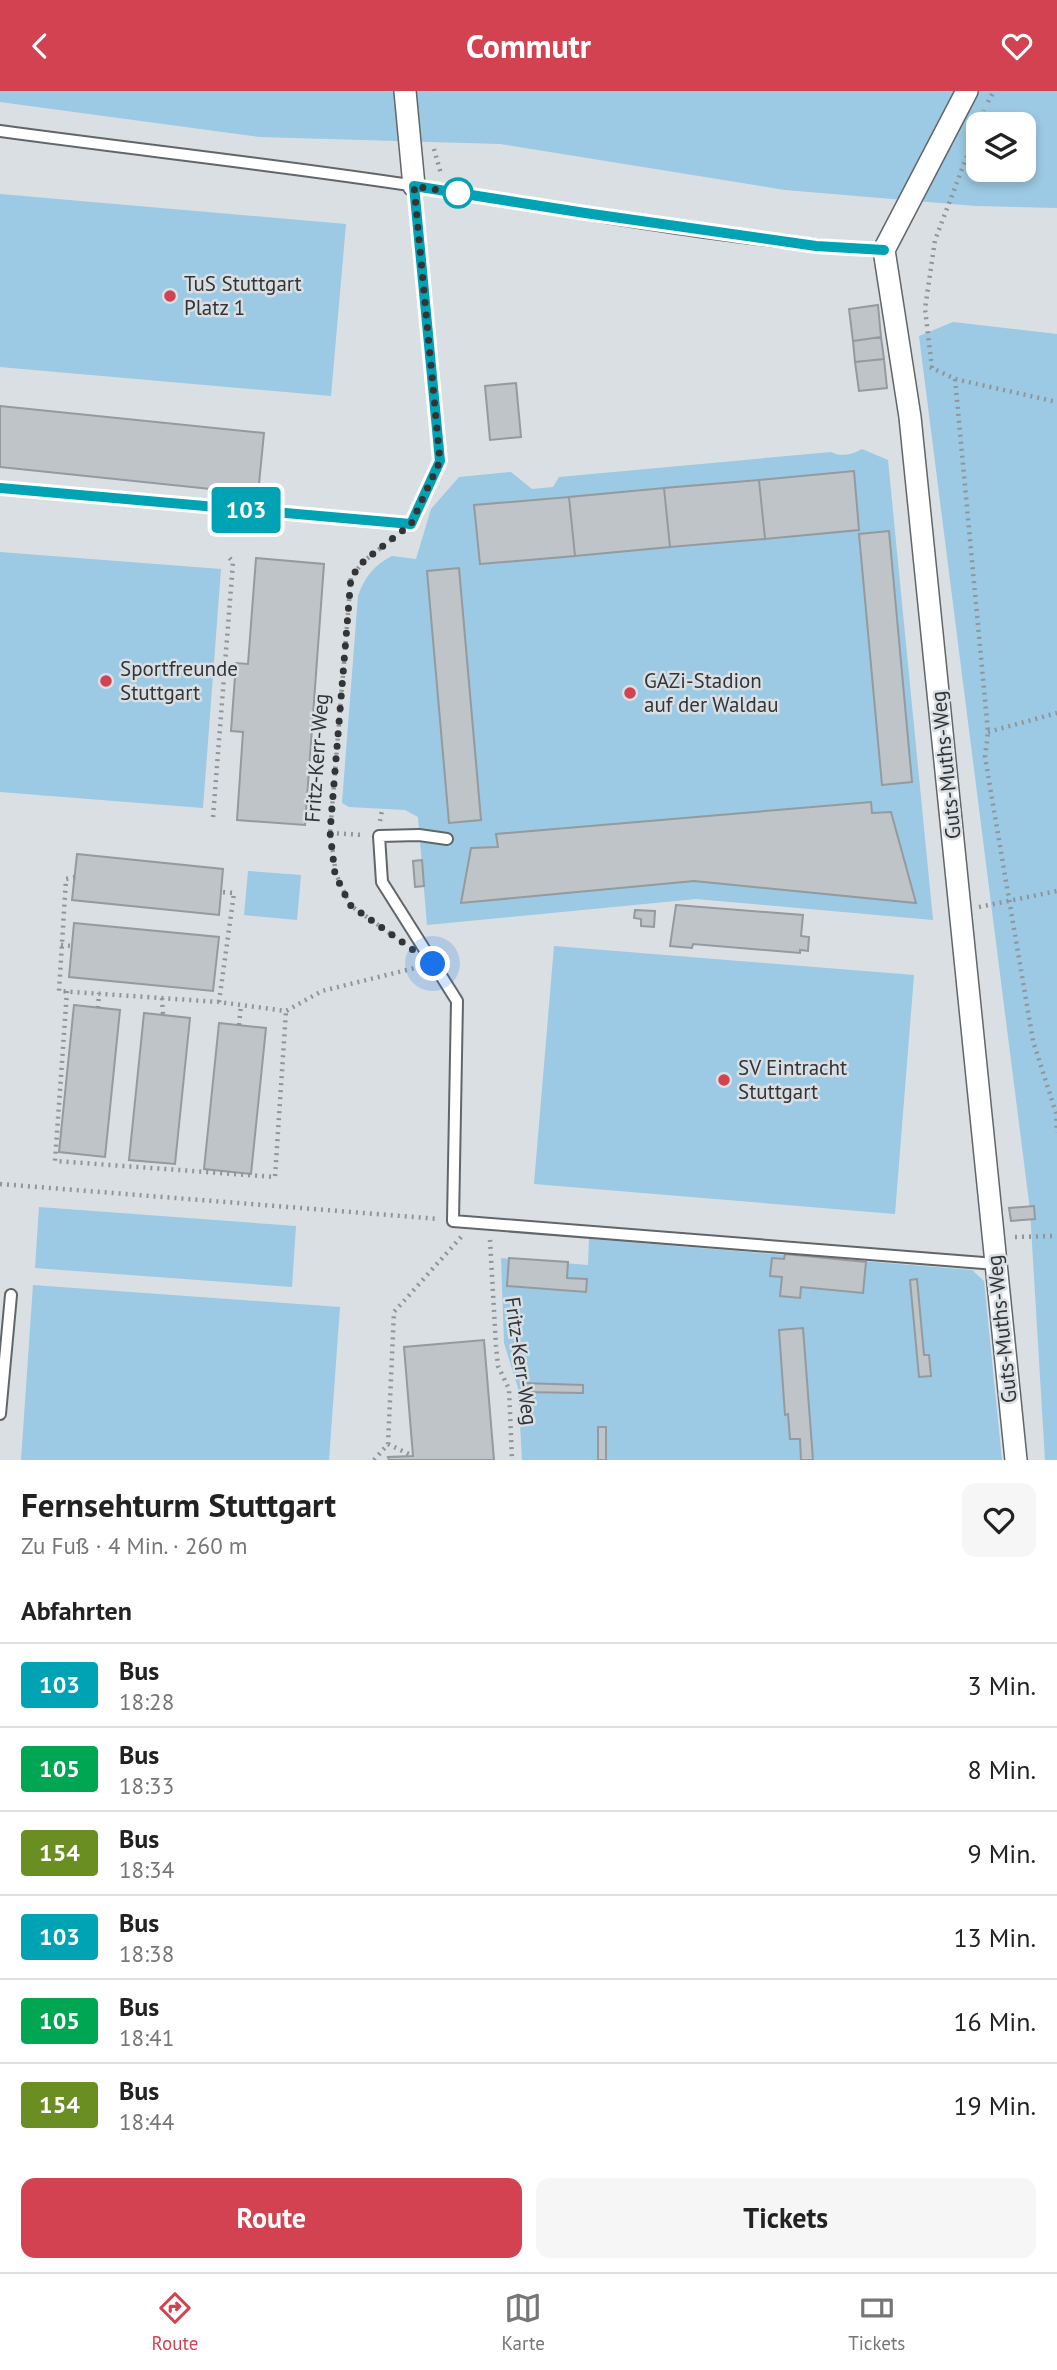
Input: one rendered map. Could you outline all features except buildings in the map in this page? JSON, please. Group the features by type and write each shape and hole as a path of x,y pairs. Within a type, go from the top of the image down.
{"street":[{"path":"405,91 414,186"},
{"path":"884,250 967,91"},
{"name":"Guts-Muths-Weg","path":"884,250 910,417 1016,1460"}],"lane":[{"path":"0,131 414,186 573,212 816,246 884,250"},
{"path":"0,488 411,524 440,461 414,186"},
{"path":"447,839 419,835 379,836 382,882 457,1001 453,1220 996,1264"},
{"path":"0,1414 11,1294"}],"path":[{"path":"432,139 441,175 453,177"},
{"path":"966,159 935,240 925,309 932,367 955,379 1057,403"},
{"path":"955,379 988,732 985,757 1033,1041 1056,1113 1057,1133"},
{"name":"Fritz-Kerr-Weg","path":"402,942 350,905 335,874 330,832 351,577 364,561 411,524"},
{"path":"213,817 233,562 227,555"},
{"path":"988,732 1057,713"},
{"path":"330,832 353,835"},
{"path":"75,877 66,879 59,991 219,1002 286,1011 323,991 433,964"},
{"path":"961,910 1057,891"},
{"path":"219,1002 233,893 221,892"},
{"path":"61,945 72,946"},
{"path":"216,960 223,960"},
{"path":"67,991 55,1161 151,1165 275,1177 286,1011"},
{"path":"98,1008 99,993"},
{"path":"162,998 163,1015"},
{"path":"239,1025 240,1005"},
{"path":"81,1163 82,1154"},
{"path":"0,1184 453,1220"},
{"path":"374,1460 388,1444 394,1312 474,1223"},
{"name":"Fritz-Kerr-Weg","path":"489,1224 496,1346 498,1366 509,1389 512,1460"},
{"path":"993,1238 1057,1236"},
{"path":"388,1444 413,1456"}],"shaded area":[{"path":"0,91 1057,91 1057,208 976,206 785,190 500,144 260,137 0,102"},
{"name":"TuS Stuttgart Platz 1","path":"0,194 346,224 331,396 0,367"},
{"path":"953,322 1057,334 1057,1460 1045,1460 1030,1210 919,336"},
{"name":"GAZi-Stadion auf der Waldau","path":"862,449 888,460 933,920 696,899 427,925 418,817 405,810 349,807 342,803 358,596 370,573 392,556 416,559 431,509 459,477 511,472 532,489 553,487 559,477 831,452 846,455"},
{"name":"Sportfreunde Stuttgart","path":"0,552 221,569 203,808 0,792"},
{"path":"248,871 301,875 297,920 244,915"},
{"name":"SV Eintracht Stuttgart","path":"554,946 914,975 895,1214 534,1184"},
{"path":"39,1207 296,1226 292,1287 35,1268"},
{"path":"589,1239 972,1270 984,1281 1002,1460 522,1460 518,1388 504,1343 501,1258 588,1265"},
{"path":"33,1285 340,1307 329,1460 21,1460"}],"bus line":[{"name":"103","path":"0,488 411,524 440,461 414,186 634,221 816,246 884,250"}],"place":[{"name":"TuS Stuttgart Platz 1","path":"170,296"},
{"name":"Sportfreunde Stuttgart","path":"106,681"},
{"name":"GAZi-Stadion auf der Waldau","path":"630,693"},
{"name":"SV Eintracht Stuttgart","path":"724,1080"}],"route":[{"path":"433,964 350,905 335,874 330,832 351,577 364,561 411,524 440,461 414,186 463,194 458,193"}]}
